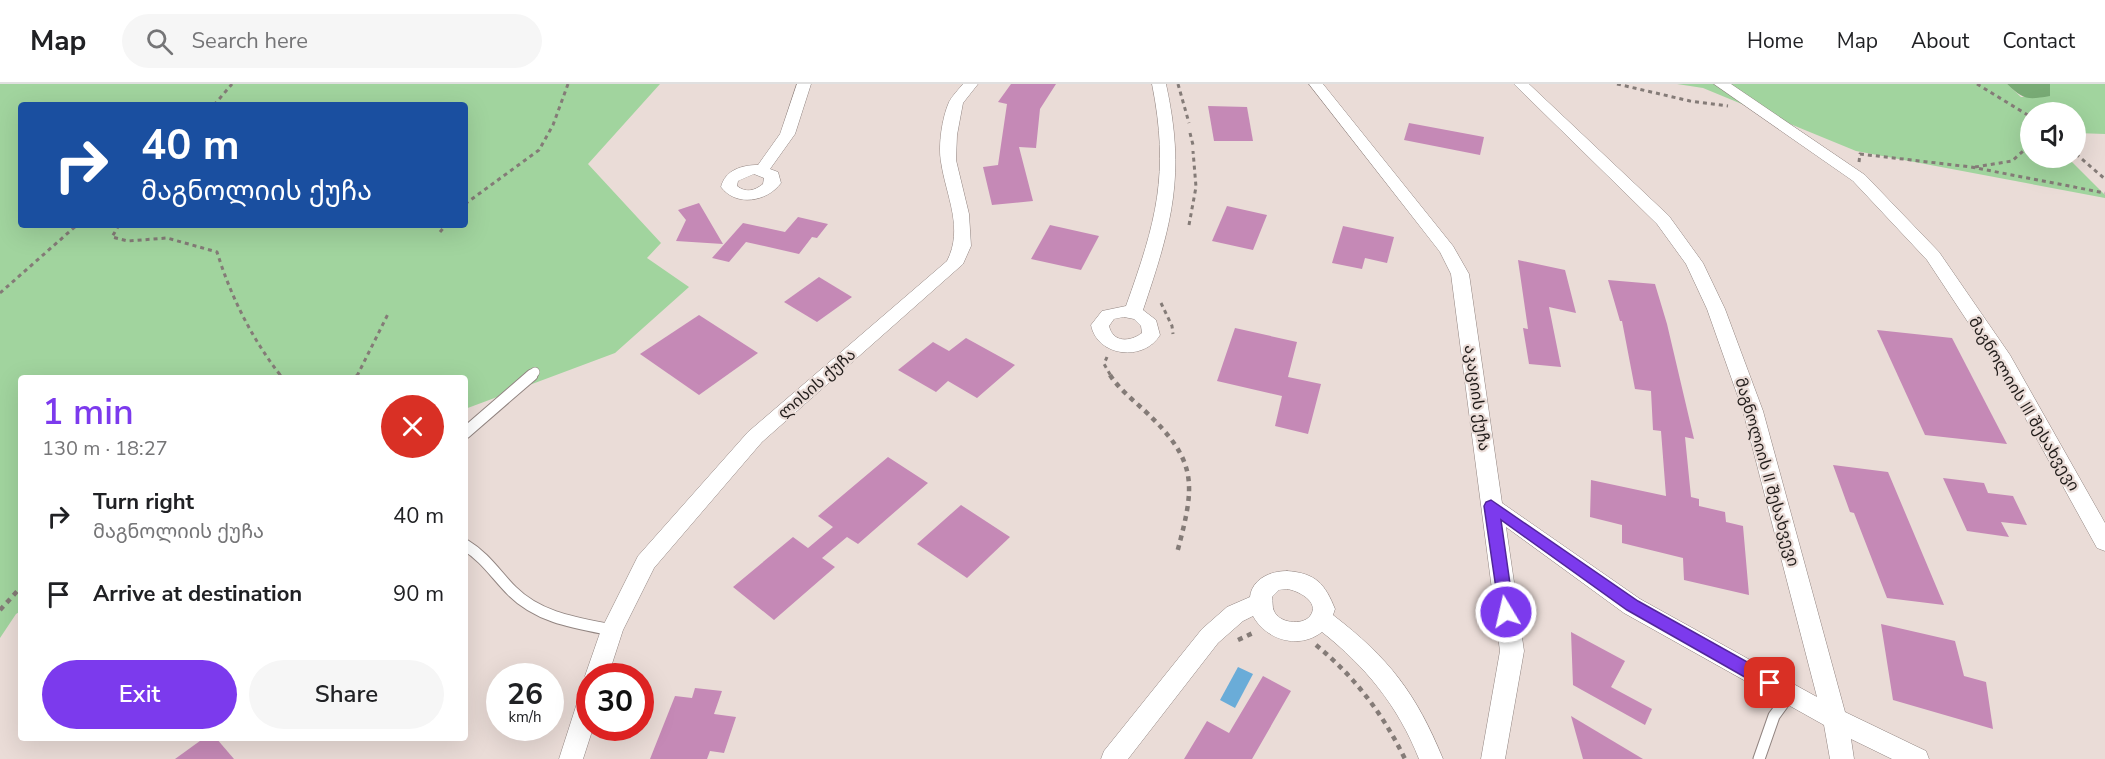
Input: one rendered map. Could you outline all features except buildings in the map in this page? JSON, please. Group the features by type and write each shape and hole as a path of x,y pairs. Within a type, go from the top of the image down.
{"street":[{"path":"762,170 787,134 804,84"},
{"name":"ლისის ქუჩა","path":"601,663 612,630 646,562 755,437 954,264 963,246 962,214 948,160 949,135 956,102 971,84"},
{"path":"1133,312 1157,243 1170,178 1171,159 1167,116 1159,84"},
{"name":"აკაციის ქუჩა","path":"1316,84 1447,250 1460,274 1512,651 1493,759"},
{"name":"მაგნოლიის II შესახვევი","path":"1521,84 1663,220 1694,263 1707,290 1753,411 1835,719 1842,759"},
{"name":"მაგნოლიის III შესახვევი","path":"1721,84 1754,109 1858,178 1933,256 2003,360 2105,542"},
{"path":"1116,312 1133,312 1150,324 1151,335 1141,344 1125,347 1117,345 1103,337 1100,325 1108,315 1116,312"},
{"path":"1491,506 1632,606 1835,719 1917,759"},
{"path":"1292,580 1302,582 1318,594 1324,610 1322,619 1311,629 1304,632 1286,631 1277,628 1264,617 1260,603 1261,594 1272,582 1292,580"},
{"path":"1113,759 1210,636 1235,614 1260,603"},
{"path":"1322,619 1368,657 1393,688 1410,713 1431,759"},
{"path":"571,759 577,741"}],"lane":[{"path":"468,430 535,372"},
{"path":"468,547 484,559 514,593 531,606 554,618 612,630"},
{"path":"1760,759 1774,716 1790,694"}],"path":[{"path":"217,102 232,84"},
{"path":"468,202 539,150 553,124 568,84"},
{"path":"1178,84 1189,123"},
{"path":"1617,84 1690,101 1754,109"},
{"path":"1977,84 2020,110"},
{"path":"1190,133 1193,146"},
{"path":"1189,225 1196,187 1193,151"},
{"path":"1971,167 2012,160 2020,153"},
{"path":"1858,178 1860,154 1971,167 2105,193"},
{"path":"2086,163 2105,179"},
{"path":"0,293 74,228"},
{"path":"117,228 112,237 128,241 167,238 217,252 228,288 247,324 280,375"},
{"path":"440,232 443,228"},
{"path":"358,375 388,314"},
{"path":"1117,345 1107,356 1104,364 1110,378 1182,453 1190,487 1187,516 1177,553"},
{"path":"0,610 18,590"},
{"path":"1233,645 1239,639 1258,631"},
{"path":"1313,642 1353,676 1373,701 1393,732 1404,759"}],"green space":[{"path":"0,84 660,84 588,164 661,243 647,258 689,287 615,353 468,408 468,375 18,375 18,613 0,638"},
{"path":"1677,84 2007,84 2021,97 2050,96 2050,84 2105,84 2105,134 2086,133 2086,102 2020,102 2020,168 2078,168 2105,195 2105,198 1856,151 1703,88"},
{"path":"2007,84 2050,84 2050,96 2026,98"}],"water":[{"path":"1238,667 1253,674 1235,708 1220,700"}],"route":[{"path":"1506,612 1491,506 1632,606 1770,683"}]}
